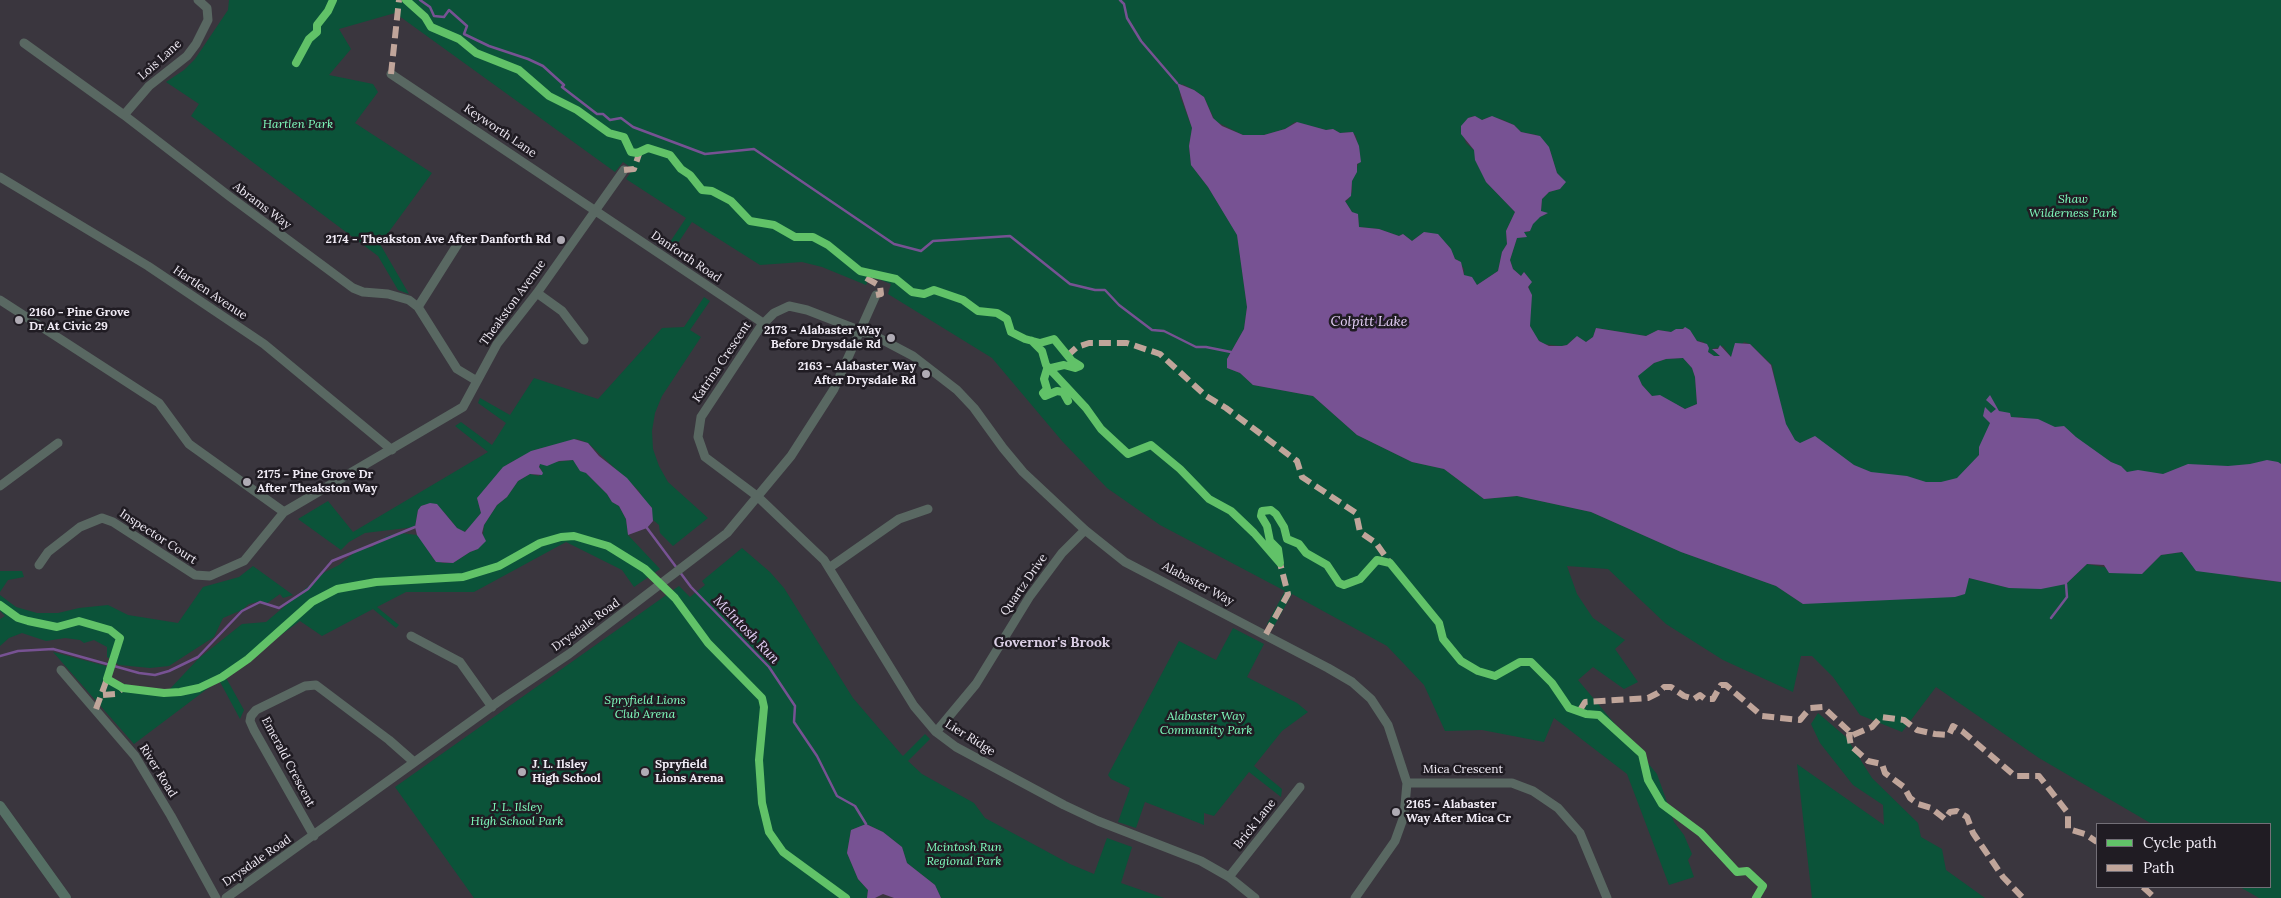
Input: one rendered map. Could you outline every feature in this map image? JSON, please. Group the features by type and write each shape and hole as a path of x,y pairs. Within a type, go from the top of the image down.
{"main road":[{"path":"0,806 66,898"}],"street":[{"name":"Lois Lane","path":"124,115 149,86 187,56 196,44 208,20 207,8 198,0"},
{"name":"Abrams Way","path":"24,43 124,115 353,288 406,298 418,307"},
{"name":"Keyworth Lane","path":"391,74 595,209"},
{"name":"Theakston Avenue","path":"284,512 464,407 497,344 537,293 624,170"},
{"name":"Hartlen Avenue","path":"0,177 148,266 264,344 392,450"},
{"name":"Danforth Road","path":"595,209 649,248 763,323"},
{"path":"459,242 418,307 456,369 477,381"},
{"path":"537,293 562,311 584,340"},
{"name":"Drysdale Road","path":"226,898 414,762 569,654 700,556 727,533 792,456 834,389 876,295"},
{"path":"0,300 159,403 189,444 284,512"},
{"name":"Katrina Crescent","path":"757,496 705,457 699,443 698,431 704,411 763,323 778,310 795,307 861,332"},
{"name":"Alabaster Way","path":"861,332 879,338 913,356 957,390 974,408 1002,448 1024,472 1085,530 1125,562 1352,682 1377,706 1388,725 1407,783 1404,816 1395,841 1356,898"},
{"path":"0,486 58,443"},
{"name":"Lier Ridge","path":"757,496 829,568 917,711 936,732 956,747 1064,805 1098,821 1201,861 1229,877 1255,898"},
{"path":"829,568 899,519 928,509"},
{"name":"Inspector Court","path":"39,565 48,552 80,526 102,518 114,522 190,573 198,576 210,576 244,561 284,512"},
{"name":"Quartz Drive","path":"936,732 976,684 1030,596 1062,553 1085,530"},
{"path":"411,636 460,662 492,707"},
{"name":"River Road","path":"61,670 135,756 171,816 216,898"},
{"name":"Emerald Crescent","path":"314,836 254,730 250,721 251,716 256,710 305,686 317,685 390,740 414,762"},
{"name":"Mica Crescent","path":"1407,783 1512,783 1533,791 1558,808 1580,832 1608,898"},
{"name":"Brick Lane","path":"1229,877 1300,787"}],"green space":[{"path":"229,0 2281,0 2281,464 2278,462 2164,475 2127,472 2103,457 2022,417 1991,421 1980,453 1964,481 1907,485 1801,448 1786,431 1772,365 1750,344 1744,342 1731,357 1723,346 1712,349 1720,356 1714,356 1708,352 1704,342 1697,341 1684,328 1671,332 1658,330 1646,336 1596,328 1593,337 1586,342 1574,338 1567,345 1561,346 1543,344 1536,338 1530,326 1529,278 1524,272 1521,276 1513,269 1510,260 1517,238 1523,237 1524,232 1529,232 1533,223 1539,217 1547,214 1541,211 1542,199 1549,192 1560,189 1564,181 1557,173 1550,150 1537,135 1521,132 1514,125 1501,119 1489,117 1482,120 1474,116 1468,118 1464,137 1466,143 1474,150 1486,182 1515,212 1506,231 1507,244 1502,252 1498,271 1477,285 1464,275 1464,269 1458,260 1455,259 1449,246 1434,234 1424,232 1412,241 1403,234 1399,236 1379,229 1359,227 1358,216 1352,212 1345,201 1348,200 1352,192 1352,181 1360,159 1356,136 1352,132 1340,133 1333,129 1326,130 1295,122 1285,129 1264,135 1243,135 1215,121 1204,97 1194,90 1182,84 1180,96 1192,128 1189,146 1191,165 1208,187 1237,234 1247,307 1244,329 1227,359 1227,368 1240,373 1253,385 1313,396 1357,435 1412,462 1444,469 1484,499 1517,496 1591,512 1681,552 1776,586 1803,604 1969,578 2009,588 2066,584 2087,564 2142,574 2161,555 2183,552 2240,578 2281,582 2281,898 2259,898 2242,888 2271,888 2271,823 2150,823 2039,758 1936,687 1902,732 1860,715 1833,677 1812,656 1801,656 1793,692 1723,660 1666,624 1608,569 1567,566 1577,594 1593,618 1625,640 1615,649 1638,682 1624,689 1593,667 1578,680 1657,774 1674,822 1684,835 1692,854 1688,860 1694,877 1669,885 1627,774 1554,718 1544,742 1482,730 1445,731 1424,685 1387,646 1292,594 1273,628 1267,624 1285,591 1160,525 1107,488 1062,441 992,358 888,294 891,284 870,276 866,285 822,267 802,262 760,265 692,222 672,252 666,248 686,218 626,179 633,169 623,162 615,172 395,13 339,29 351,49 329,75 373,84 378,92 355,123 432,173 380,244 409,294 398,290 378,256 191,116 199,104 166,82 184,70 195,59 228,10"},
{"path":"704,297 710,301 690,330 701,337 662,396 655,413 652,431 653,449 659,466 668,482 708,518 673,546 660,533 659,525 652,519 652,508 643,499 639,491 588,443 577,439 535,450 508,464 477,498 481,513 464,532 457,528 444,512 423,505 418,510 415,527 365,533 349,542 341,550 298,519 328,501 353,532 488,452 455,426 461,422 492,445 506,423 478,403 480,398 510,415 534,378 598,399 662,328 684,327"},
{"path":"1683,358 1692,368 1695,377 1697,404 1685,409 1668,400 1652,396 1637,376 1654,363 1666,359"},
{"path":"573,460 607,494 612,502 619,506 626,519 628,535 660,569 634,587 622,570 566,542 474,592 406,592 377,607 399,625 396,628 373,609 322,636 300,621 225,676 244,710 240,719 219,680 134,744 53,652 106,666 112,682 167,692 198,659 242,624 266,622 325,572 339,565 360,548 372,547 387,536 400,533 417,535 428,547 433,559 443,563 453,563 478,549 483,536 484,525 497,505 507,497 518,481 530,474 539,476 542,470 539,467 540,464"},
{"path":"742,548 770,572 784,588 853,698 901,754 903,756 925,734 930,739 908,761 922,774 974,803 985,818 1070,864 1094,874 1107,838 1132,847 1121,883 1164,898 941,898 935,885 907,863 902,847 883,832 866,824 851,830 847,853 858,879 868,890 867,898 474,898 395,787 679,586 690,597 705,585 702,581"},
{"path":"253,566 293,595 283,598 280,594 266,604 261,601 249,604 242,610 223,618 214,637 169,666 150,668 119,665 107,657 107,647 94,640 84,643 80,640 65,638 46,641 22,633 9,638 0,646 0,619 5,616 0,611 0,595 16,607 37,613 58,613 79,608 108,605 128,615 178,623 203,587 239,577"},
{"path":"0,571 22,571 24,577 8,580 0,592"},
{"name":"Alabaster Way Community Park","path":"1233,628 1264,644 1247,677 1297,703 1308,712 1282,731 1254,766 1282,789 1281,797 1249,772 1214,816 1204,813 1204,825 1145,802 1136,828 1118,822 1130,788 1111,779 1108,775 1179,641 1216,660"},
{"path":"1818,713 1846,737 1872,778 1918,823 1921,837 1942,849 1946,870 1985,898 1812,898 1797,764 1884,825 1883,805 1853,785 1820,743 1811,724"}],"water":[{"name":"Colpitt Lake","path":"1177,83 1194,90 1204,97 1213,118 1222,126 1243,135 1264,135 1285,129 1297,122 1326,130 1333,129 1340,133 1353,132 1359,146 1361,162 1357,164 1357,172 1352,181 1351,196 1345,201 1352,212 1358,214 1359,227 1379,229 1399,236 1403,234 1412,241 1424,232 1438,234 1451,249 1455,259 1461,262 1464,275 1472,277 1477,285 1498,271 1502,252 1507,244 1506,231 1515,212 1486,182 1475,160 1474,150 1461,134 1461,126 1468,118 1475,116 1482,120 1492,116 1514,125 1521,132 1540,136 1549,147 1557,173 1566,182 1560,189 1549,192 1542,199 1541,211 1548,213 1540,217 1533,224 1530,231 1524,232 1527,237 1517,238 1510,260 1513,269 1521,276 1524,272 1532,282 1528,287 1532,295 1530,326 1539,341 1549,346 1562,346 1567,345 1577,336 1586,342 1593,337 1596,328 1646,336 1658,330 1671,332 1685,327 1690,330 1697,341 1707,344 1708,352 1714,356 1720,356 1712,349 1718,349 1720,345 1731,357 1735,343 1750,344 1771,365 1786,424 1795,440 1800,443 1815,436 1854,465 1871,472 1907,476 1926,482 1941,482 1957,478 1979,455 1979,447 1990,423 1983,416 1985,407 1991,413 1996,409 1986,400 1990,395 1999,411 2010,413 2011,417 2038,419 2055,427 2064,426 2076,437 2111,462 2121,466 2127,472 2138,470 2163,474 2188,464 2228,466 2267,460 2278,462 2281,464 2281,582 2196,571 2182,552 2161,555 2142,574 2109,573 2104,565 2087,564 2066,584 2041,589 2009,588 1969,578 1965,594 1955,597 1803,604 1776,586 1681,552 1591,512 1517,496 1484,499 1444,469 1412,462 1357,435 1313,396 1253,385 1240,373 1227,368 1227,359 1244,329 1247,307 1237,235 1208,187 1191,165 1189,146 1192,128","holes":["1683,358 1692,368 1695,377 1697,404 1685,409 1660,395 1652,396 1642,385 1638,376 1654,363 1666,359"]},
{"path":"574,439 588,443 599,456 627,478 652,508 653,521 647,528 628,535 626,519 619,506 612,502 607,494 586,473 580,471 573,460 559,461 547,466 540,464 539,467 543,473 542,475 530,474 518,481 507,497 497,505 484,525 482,533 486,541 478,549 453,563 436,562 417,535 415,527 418,510 421,506 430,503 437,504 457,528 465,532 481,513 477,498 503,467 531,451"},
{"path":"866,824 883,832 902,847 907,863 935,885 941,898 894,898 883,894 875,898 867,898 868,890 858,879 847,853 851,830"}],"waterway":[{"path":"420,0 430,7 434,16 444,17 449,10 467,26 464,34 489,46 543,66 564,85 562,87 597,114 603,114 610,120 621,118 633,127 705,154 754,149 894,244 921,251 933,241 1010,236 1070,284 1095,290 1105,290 1119,305 1152,330 1164,331 1196,347 1231,352"},
{"path":"1120,0 1124,4 1127,18 1141,41 1177,83"},
{"name":"McIntosh Run","path":"0,656 18,651 53,649 139,673 155,675 169,671 198,657 242,611 260,602 279,608 308,589 332,561 415,527"},
{"name":"McIntosh Run","path":"647,528 691,587 769,667 795,706 794,722 817,756 837,796 855,806 866,824"},
{"path":"2051,618 2067,597 2066,584"}],"marked path":[{"path":"391,74 399,0"},
{"path":"624,170 634,169 640,151"},
{"path":"866,278 880,286 881,294 876,295"},
{"path":"1067,356 1077,347 1089,343 1127,343 1160,354 1206,396 1226,408 1297,461 1302,477 1356,513 1360,532 1376,543 1390,563"},
{"path":"1266,634 1288,594 1280,563"},
{"path":"96,709 107,679"},
{"path":"1580,710 1585,702 1648,698 1658,693 1664,687 1671,687 1684,696 1694,699 1700,695 1705,699 1713,699 1721,685 1726,685 1762,716 1800,720 1810,708 1823,707 1853,735 1849,735 1851,746 1868,761 1882,764 1885,773 1904,787 1910,798 1918,804 1931,808 1945,819 1950,812 1957,811 1967,817 1973,833 2003,877 2023,898"},
{"path":"103,695 116,694 123,688"},
{"path":"1853,735 1872,727 1881,717 1904,720 1917,730 1935,734 1949,735 1953,726 1962,731 2015,776 2039,776 2068,813 2068,829 2085,834 2096,841"},
{"path":"2144,888 2155,898"}],"cycle path":[{"path":"296,63 309,39 317,32 317,25 328,11 333,0"},
{"path":"406,0 425,17 431,27 459,39 476,53 519,70 549,96 577,110 609,133 624,137 631,152 637,153 648,148 670,155 702,190 712,191 731,201 750,221 774,225 795,237 813,237 828,245 860,271 896,279 912,292 924,294 934,290 963,300 978,311 997,313 1007,319 1011,332 1025,339 1040,343 1054,339 1072,361 1080,366 1075,368 1064,365 1047,369 1044,379 1047,389 1043,393 1045,396 1057,391 1063,392 1068,401"},
{"path":"1032,341 1042,351 1046,365 1086,408 1101,429 1128,454 1151,445 1180,469 1209,499 1231,511 1254,533 1280,563 1278,549 1270,541 1267,526 1261,516 1262,511 1271,510 1276,514 1284,527 1287,539 1299,544 1306,553 1327,565 1339,583 1344,585 1360,579 1377,560 1390,563 1439,623 1443,639 1461,661 1478,671 1495,676 1520,662 1531,662 1552,683 1569,708 1586,714 1599,715 1642,754 1648,780 1662,804 1701,833 1737,872 1747,871 1763,886 1756,898"},
{"path":"0,605 18,618 28,621 57,627 79,621 110,630 120,638 107,679 123,688 164,693 180,692 199,688 222,677 248,659 312,602 337,589 376,582 463,577 499,566 540,543 561,537 574,536 608,546 645,569 675,598 708,643 762,698 764,707 759,760 762,803 769,832 783,852 846,898"}],"place":[{"name":"2174 - Theakston Ave After Danforth Rd","path":"561,240"},
{"name":"2160 - Pine Grove Dr At Civic 29","path":"19,320"},
{"name":"2173 - Alabaster Way Before Drysdale Rd","path":"891,338"},
{"name":"2163 - Alabaster Way After Drysdale Rd","path":"926,374"},
{"name":"2175 - Pine Grove Dr After Theakston Way","path":"247,482"},
{"name":"J. L. Ilsley High School","path":"522,772"},
{"name":"Spryfield Lions Arena","path":"645,772"},
{"name":"2165 - Alabaster Way After Mica Cr","path":"1396,812"}],"district":[{"name":"Governor's Brook","path":"1052,643"}],"park label":[{"name":"Hartlen Park","path":"298,125"},
{"name":"Shaw Wilderness Park","path":"2073,207"},
{"name":"Spryfield Lions Club Arena","path":"645,708"},
{"name":"J. L. Ilsley High School Park","path":"517,815"},
{"name":"Mcintosh Run Regional Park","path":"964,855"}]}
